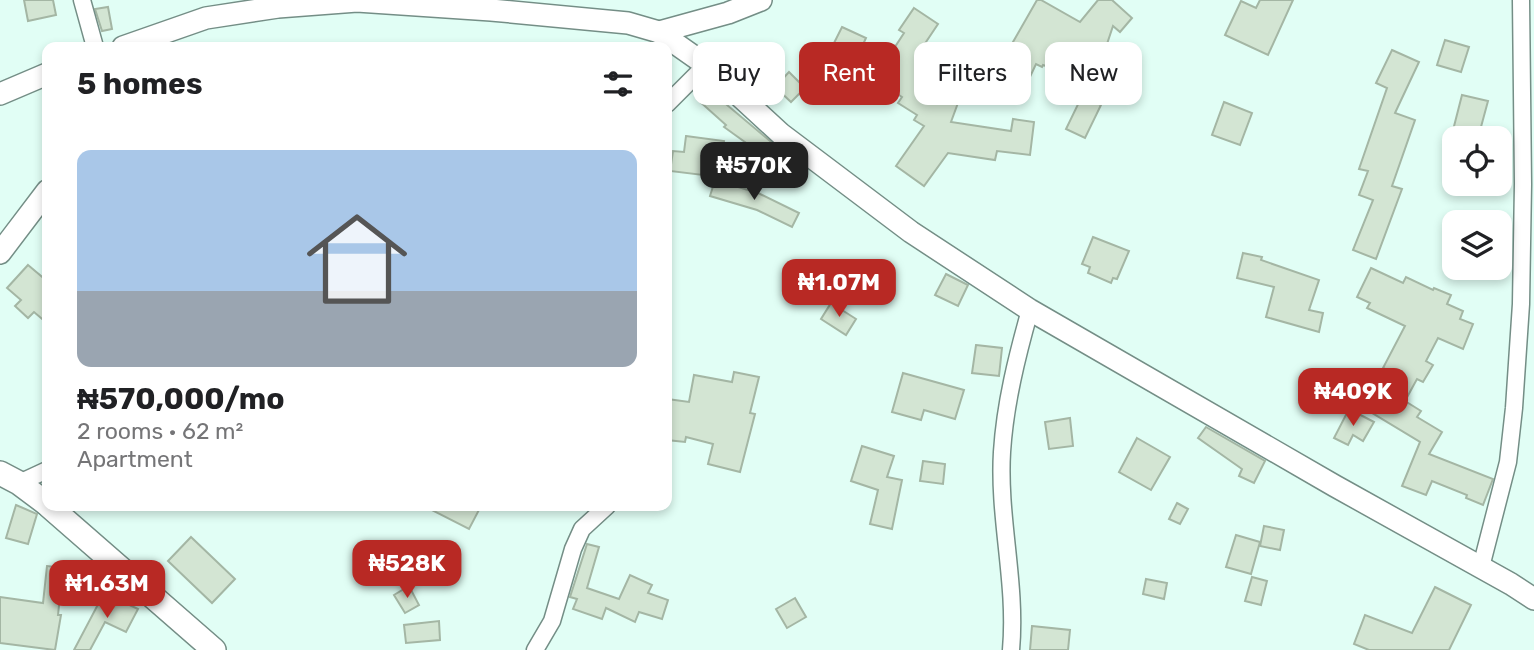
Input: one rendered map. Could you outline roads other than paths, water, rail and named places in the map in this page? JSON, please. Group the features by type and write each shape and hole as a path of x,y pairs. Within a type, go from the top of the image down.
{"main road":[{"path":"10,478 42,501"},
{"path":"55,511 214,650"}],"street":[{"path":"82,0 94,42"},
{"path":"659,32 728,13 761,0"},
{"path":"1481,567 1508,462 1514,408 1521,304 1521,0"},
{"path":"138,42 206,18 278,7 357,1 628,23 659,32 693,56"},
{"path":"164,42 185,26"},
{"path":"0,94 42,76"},
{"path":"672,99 693,77"},
{"path":"747,105 803,151 911,232 1030,310 1179,398 1534,599"},
{"path":"0,253 42,198"},
{"path":"1011,650 1012,579 1003,506 1002,451 1014,368 1030,310"},
{"path":"10,478 42,471"},
{"path":"535,650 552,621 573,549 582,528 601,511"}]}
